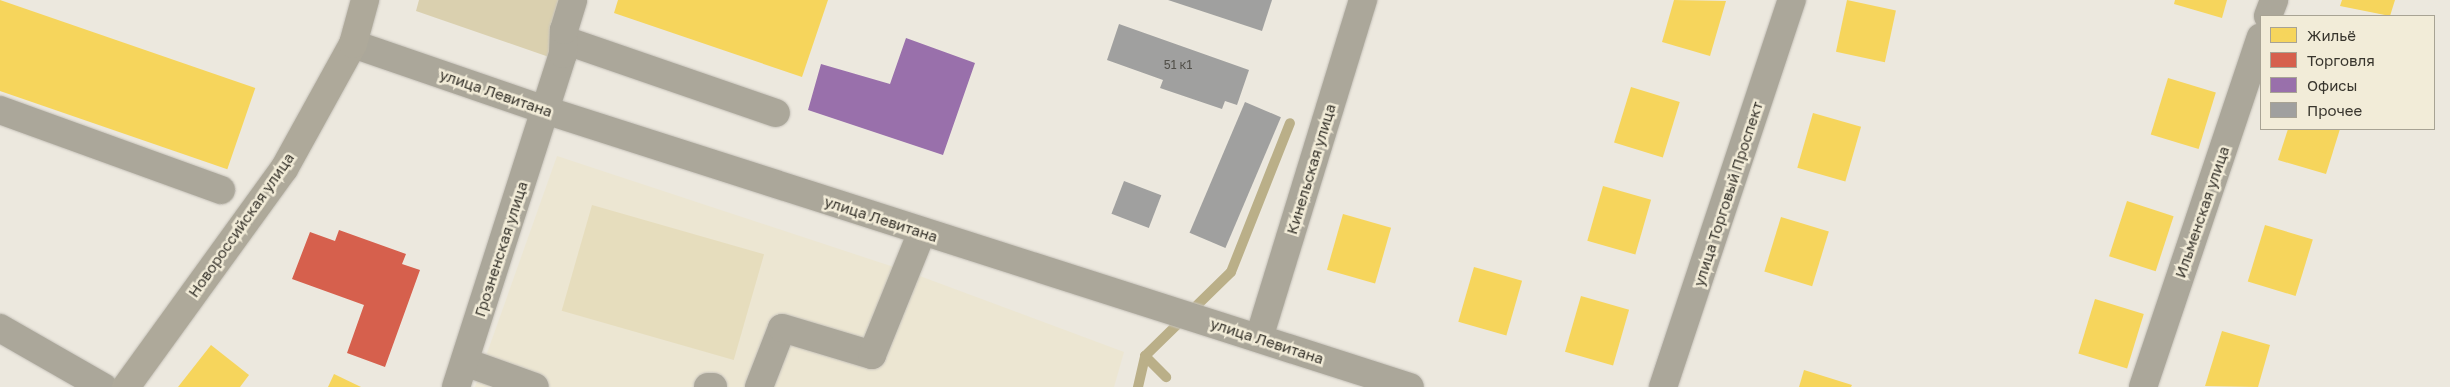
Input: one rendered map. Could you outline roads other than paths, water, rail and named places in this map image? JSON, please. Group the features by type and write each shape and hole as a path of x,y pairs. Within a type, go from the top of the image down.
{"main road":[{"name":"Новороссийская улица","path":"126,387 284,169 353,44 365,0"}],"street":[{"name":"Грозненская улица","path":"460,375 545,110 573,0"},
{"name":"Кинельская улица","path":"1259,338 1364,0"},
{"name":"улица Торговый Проспект","path":"1664,387 1792,0"},
{"path":"2268,15 2274,0"},
{"path":"564,40 776,113"},
{"name":"Ильменская улица","path":"2143,387 2260,40"},
{"name":"улица Левитана","path":"353,44 545,110 1410,387"},
{"path":"0,110 220,190"},
{"path":"760,387 782,328 872,355 922,232"},
{"path":"0,328 103,387"},
{"path":"460,375 535,387"},
{"path":"708,387 713,387"}],"waterway":[{"path":"1138,387 1145,356 1231,272 1290,123"},
{"path":"1145,356 1166,377"}]}
